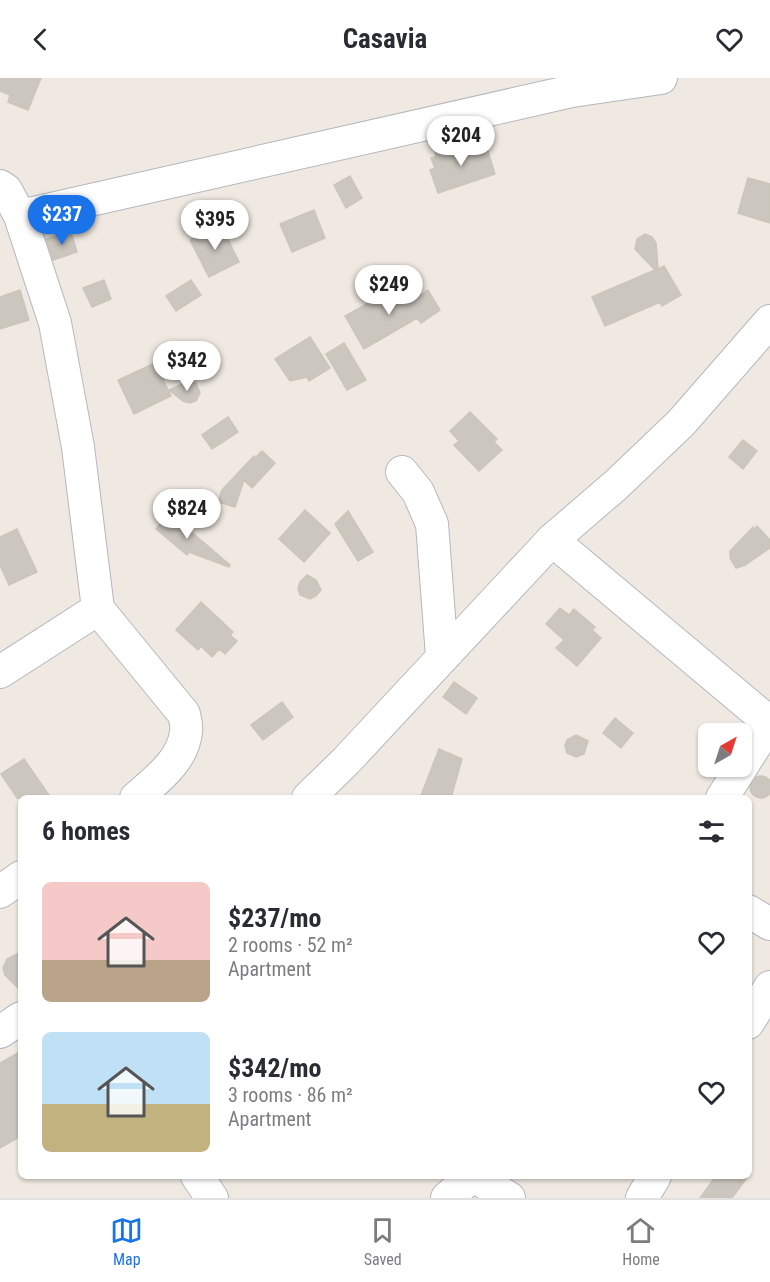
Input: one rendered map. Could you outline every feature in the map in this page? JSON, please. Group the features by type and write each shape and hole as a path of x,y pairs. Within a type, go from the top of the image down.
{"street":[{"path":"20,216 572,91 662,78"},
{"path":"0,186 6,190 20,216 55,323 78,447 98,609 184,714 187,731 181,751 168,770 139,795"},
{"path":"311,795 346,761 552,540 616,485 681,423 770,321"},
{"path":"402,472 418,492 432,524 442,656"},
{"path":"552,540 770,723 724,795"},
{"path":"0,672 98,609"},
{"path":"0,891 18,879"},
{"path":"752,913 770,924"},
{"path":"752,1016 770,987"},
{"path":"0,1032 18,1020"},
{"path":"199,1179 212,1198"},
{"path":"447,1198 469,1179"},
{"path":"478,1179 509,1198"},
{"path":"642,1198 653,1179"}],"building":[{"path":"0,78 41,78 28,110 8,102 10,95 0,91"},
{"path":"485,142 495,174 438,193 430,170 435,168 431,158 436,157 435,153 458,145 460,150"},
{"path":"350,176 362,198 346,208 334,185"},
{"path":"748,178 770,184 770,223 738,213"},
{"path":"314,210 325,238 292,252 280,224"},
{"path":"221,225 239,262 209,277 190,240"},
{"path":"71,232 77,252 53,260 46,239"},
{"path":"645,234 652,237 656,243 658,269 664,266 681,295 662,306 660,302 605,326 592,297 655,270 635,249 637,239"},
{"path":"104,280 111,299 92,307 83,288"},
{"path":"191,280 201,295 176,311 166,296"},
{"path":"397,287 407,304 428,290 440,310 421,323 417,318 364,349 345,316"},
{"path":"20,290 29,320 0,329 0,297"},
{"path":"310,337 330,368 309,381 307,377 290,381 275,359"},
{"path":"344,343 366,380 347,390 326,354"},
{"path":"155,363 171,396 134,414 118,380"},
{"path":"189,381 196,383 200,393 196,401 190,403 183,401 169,390"},
{"path":"470,412 497,439 494,442 502,450 479,471 454,445 459,441 450,431"},
{"path":"228,417 238,432 212,449 202,435"},
{"path":"743,440 757,451 743,469 729,457"},
{"path":"262,451 275,463 252,488 244,480 235,507 218,502 222,490 254,456 255,458"},
{"path":"305,510 330,533 304,562 279,539"},
{"path":"348,511 373,552 358,561 335,524"},
{"path":"169,513 230,565 229,567 189,552 187,555 156,529"},
{"path":"757,526 770,540 770,548 745,565 736,568 730,558 730,551 753,527 755,529"},
{"path":"17,529 37,572 9,585 0,565 0,537"},
{"path":"307,575 316,580 321,590 310,599 300,595 298,589 300,582"},
{"path":"201,602 233,632 230,635 237,641 225,654 219,649 212,657 201,646 198,650 176,630"},
{"path":"560,608 569,615 574,609 595,627 592,630 601,638 577,666 556,648 564,640 546,624"},
{"path":"454,682 477,698 466,714 443,697"},
{"path":"282,702 293,717 263,740 251,725"},
{"path":"615,718 633,733 621,748 603,733"},
{"path":"576,735 588,741 584,754 576,757 567,753 565,746 567,740"},
{"path":"439,749 462,759 452,795 421,795"},
{"path":"24,759 49,795 18,795 17,798 1,774"},
{"path":"757,777 765,777 771,783 771,791 765,797 757,797 751,791 751,783"},
{"path":"18,954 18,988 5,975 3,968 7,959"},
{"path":"18,1053 18,1138 0,1148 0,1063"},
{"path":"714,1179 746,1179 732,1198 700,1198"}]}
